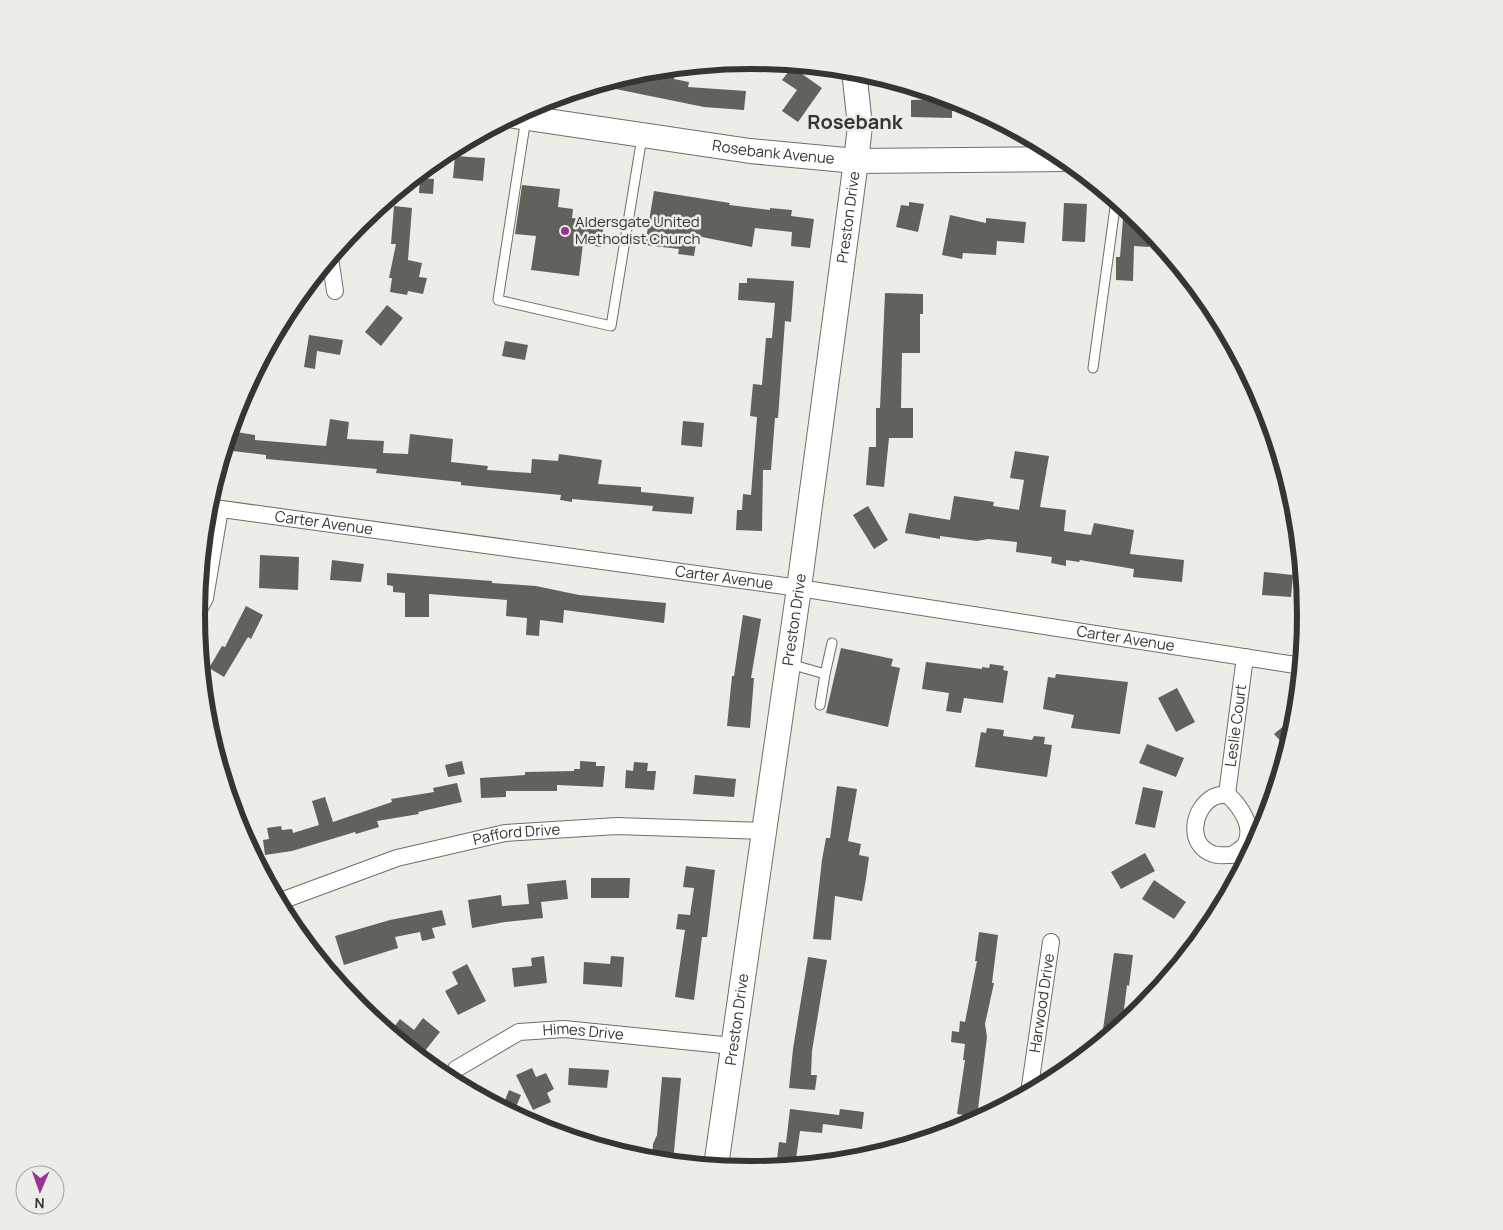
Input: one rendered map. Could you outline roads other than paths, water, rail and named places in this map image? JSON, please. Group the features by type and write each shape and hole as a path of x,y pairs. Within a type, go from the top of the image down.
{"street":[{"name":"Preston Drive","path":"717,1160 788,663 856,161 860,126 855,78"},
{"name":"Rosebank Avenue","path":"525,118 750,151 856,161 1052,159"},
{"path":"331,266 335,291"},
{"name":"Carter Avenue","path":"216,508 798,588 1295,665"},
{"path":"206,591 211,538"},
{"name":"Leslie Court","path":"1227,794 1245,657"},
{"name":"Pafford Drive","path":"285,899 398,858 505,833 617,826 764,831"},
{"name":"Harwood Drive","path":"1030,1085 1051,942"},
{"name":"Himes Drive","path":"454,1073 456,1068 518,1032 564,1029 733,1046"}],"lane":[{"path":"520,121 498,300 611,326 642,135"},
{"path":"1093,368 1115,207"},
{"path":"820,705 832,643"},
{"path":"788,663 825,674"}],"place":[{"name":"Aldersgate United Methodist Church","path":"565,231"}],"district":[{"name":"Rosebank","path":"855,122"}]}
